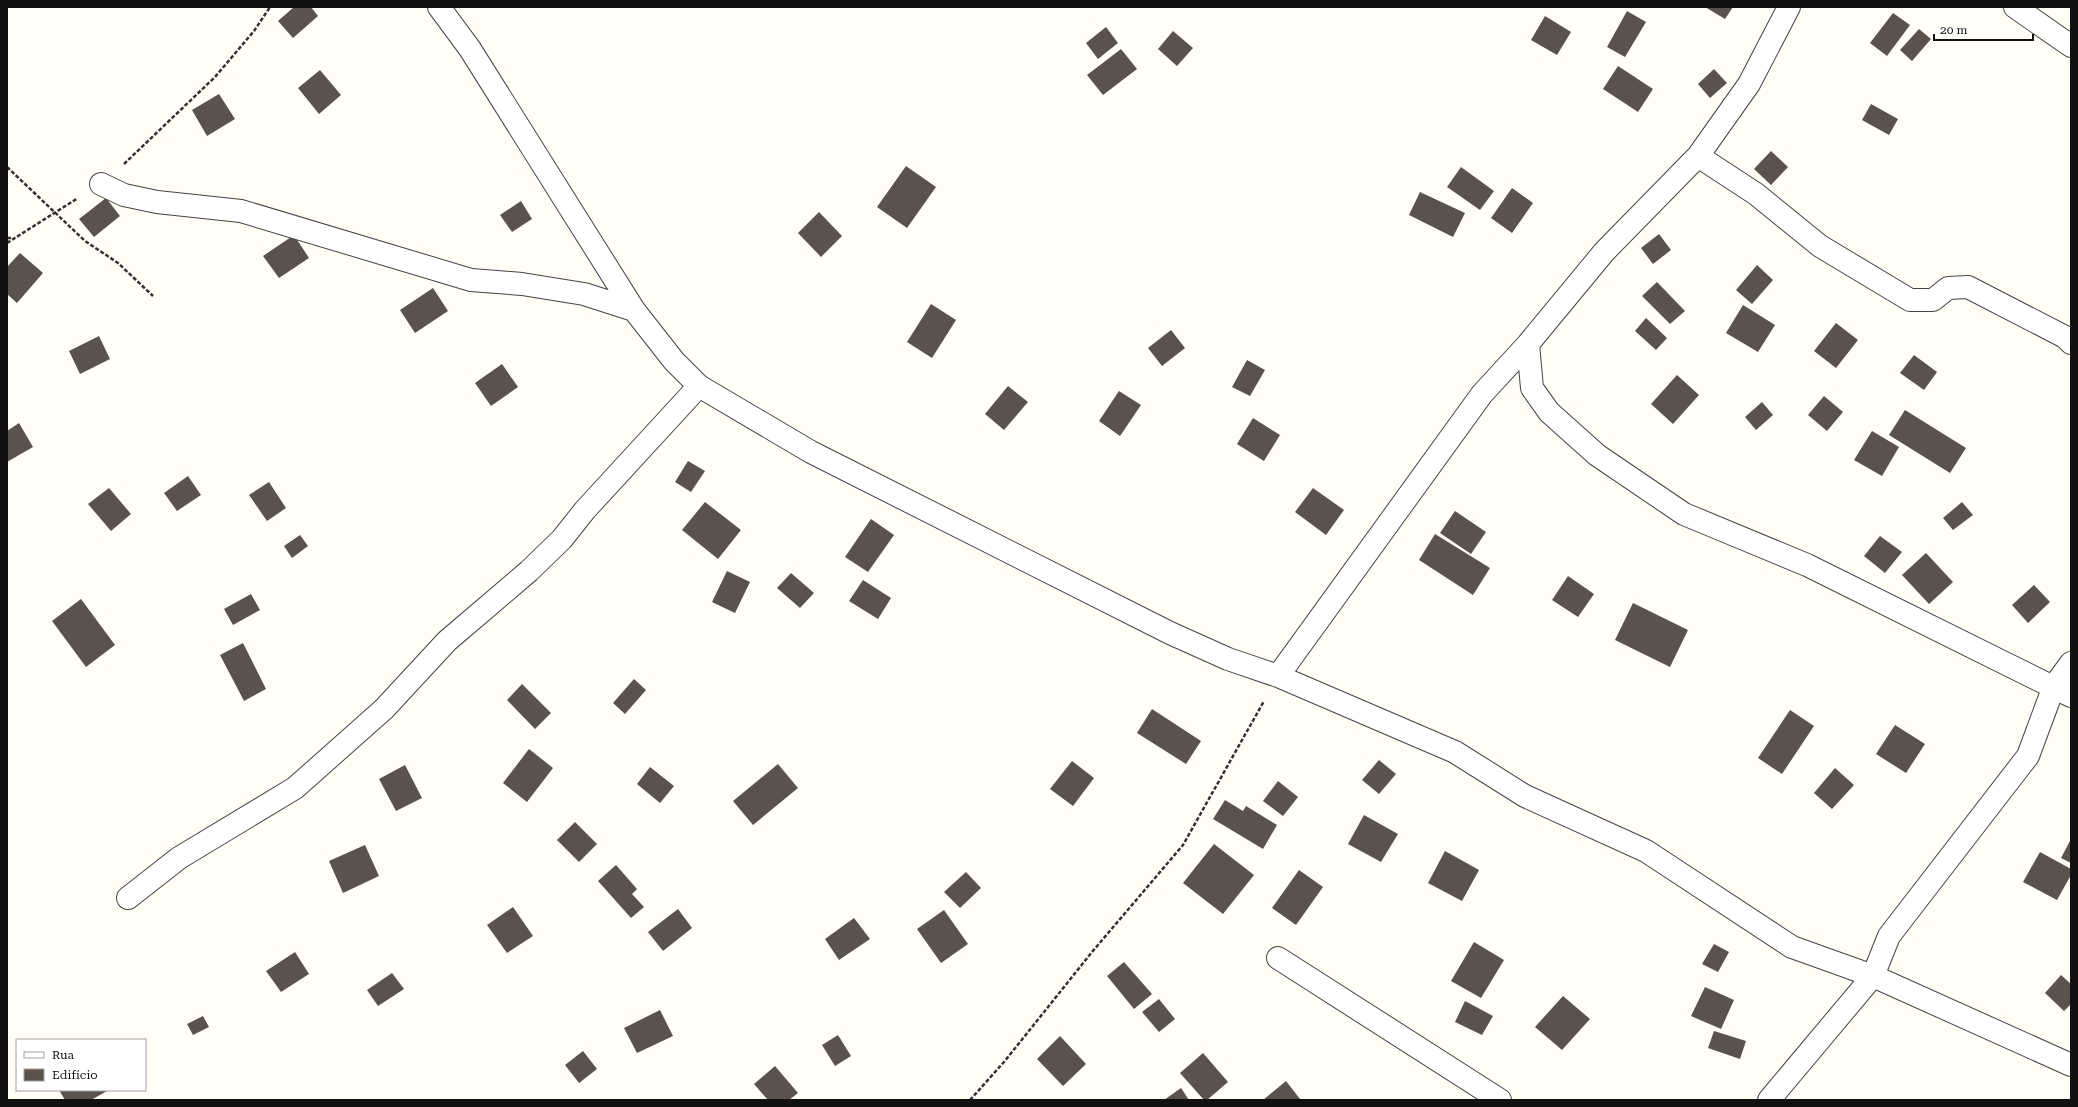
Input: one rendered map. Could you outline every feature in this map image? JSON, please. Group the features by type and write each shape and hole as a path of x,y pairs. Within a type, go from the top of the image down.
{"street":[{"path":"439,7 470,49 634,310 674,361 699,386 811,452 1163,629 1228,658 1278,676 1455,752 1525,796 1646,851 1792,947 1873,976 2071,1065"},
{"path":"1278,676 1482,394 1528,344 1604,252 1698,156 1749,84 1789,7"},
{"path":"2015,7 2071,46"},
{"path":"1698,156 1756,194 1820,246 1910,300 1933,300 1948,288 1968,287 2065,337 2071,343"},
{"path":"101,184 124,195 156,202 241,211 471,280 522,284 584,294 634,310"},
{"path":"1528,344 1532,388 1549,412 1597,455 1684,514 1807,565 2062,691"},
{"path":"128,898 179,858 295,788 384,709 447,641 529,571 562,539 585,510 699,386"},
{"path":"1769,1100 1873,976 1889,936 2028,756 2062,691 2071,663"},
{"path":"1278,958 1500,1100"}],"path":[{"path":"7,243 101,184 138,153 215,77 254,32 270,7"},
{"path":"7,168 85,241 118,264 153,296"},
{"path":"7,238 14,238"},
{"path":"970,1100 1004,1062 1092,952 1183,844 1278,676"}],"building":[{"path":"294,7 311,7 318,16 293,38 278,21"},
{"path":"1705,7 1733,7 1725,19"},
{"path":"1627,11 1646,22 1625,57 1607,47"},
{"path":"1893,13 1910,25 1887,56 1870,43"},
{"path":"1545,16 1571,32 1557,55 1531,40"},
{"path":"1106,27 1118,43 1098,59 1086,43"},
{"path":"1919,29 1931,39 1912,61 1900,50"},
{"path":"1173,31 1193,48 1177,66 1158,49"},
{"path":"1121,49 1137,69 1103,95 1087,75"},
{"path":"1618,66 1653,89 1638,112 1603,89"},
{"path":"1714,69 1727,83 1710,98 1698,84"},
{"path":"320,70 341,95 319,114 298,88"},
{"path":"219,94 235,119 207,136 192,110"},
{"path":"1871,104 1898,119 1889,135 1862,120"},
{"path":"1771,151 1788,167 1771,185 1754,169"},
{"path":"906,166 936,187 907,228 877,207"},
{"path":"1461,167 1494,191 1480,210 1447,187"},
{"path":"1512,188 1533,203 1512,233 1491,218"},
{"path":"1420,192 1465,213 1453,237 1409,215"},
{"path":"106,198 120,216 94,237 79,219"},
{"path":"521,201 532,219 512,232 500,215"},
{"path":"819,212 842,236 821,257 798,233"},
{"path":"1659,234 1671,250 1653,264 1641,248"},
{"path":"294,235 309,258 279,278 263,256"},
{"path":"20,253 43,273 17,303 7,294 7,267"},
{"path":"1757,265 1773,280 1752,304 1736,290"},
{"path":"1657,282 1685,311 1670,324 1642,296"},
{"path":"433,288 448,311 415,333 400,310"},
{"path":"931,304 956,320 932,358 907,342"},
{"path":"1743,305 1775,325 1758,352 1726,333"},
{"path":"1646,318 1667,338 1656,350 1635,331"},
{"path":"1836,323 1858,340 1836,368 1814,351"},
{"path":"1171,330 1185,348 1162,366 1148,348"},
{"path":"99,336 110,359 80,374 69,351"},
{"path":"1914,355 1937,372 1924,390 1900,373"},
{"path":"1247,360 1265,370 1250,396 1232,387"},
{"path":"502,364 518,387 491,406 475,383"},
{"path":"1677,375 1699,395 1673,424 1651,404"},
{"path":"1008,386 1028,402 1004,430 985,414"},
{"path":"1119,391 1141,405 1120,436 1099,421"},
{"path":"1824,396 1843,412 1827,431 1808,415"},
{"path":"1762,402 1773,415 1756,430 1745,417"},
{"path":"1905,410 1966,448 1950,473 1889,435"},
{"path":"1253,418 1280,435 1264,461 1237,444"},
{"path":"19,423 33,447 7,462 7,431"},
{"path":"1872,431 1899,447 1882,476 1854,460"},
{"path":"688,461 705,471 691,492 675,482"},
{"path":"188,476 201,495 177,511 164,493"},
{"path":"269,482 286,508 267,521 249,495"},
{"path":"109,488 131,514 111,531 88,504"},
{"path":"1313,488 1344,510 1326,535 1295,512"},
{"path":"705,502 741,530 718,559 682,530"},
{"path":"1962,502 1973,515 1953,530 1943,518"},
{"path":"1455,511 1486,532 1471,554 1440,533"},
{"path":"871,519 894,535 868,572 845,557"},
{"path":"1435,534 1490,568 1473,595 1419,560"},
{"path":"300,535 308,546 292,558 284,546"},
{"path":"1880,536 1902,552 1885,573 1864,556"},
{"path":"1926,553 1953,582 1929,604 1902,575"},
{"path":"727,571 750,582 735,613 712,602"},
{"path":"791,573 814,593 800,608 777,588"},
{"path":"1568,576 1594,594 1578,617 1552,600"},
{"path":"863,580 891,598 878,619 849,601"},
{"path":"2034,585 2050,602 2028,623 2012,605"},
{"path":"251,594 260,610 233,625 224,609"},
{"path":"81,599 115,645 86,667 52,621"},
{"path":"1633,603 1688,630 1670,667 1615,640"},
{"path":"243,643 266,689 244,701 220,655"},
{"path":"634,679 646,690 625,714 613,703"},
{"path":"522,684 551,713 535,729 507,700"},
{"path":"1152,709 1201,741 1186,764 1137,733"},
{"path":"1790,710 1814,726 1782,774 1758,758"},
{"path":"1895,725 1925,744 1906,773 1876,754"},
{"path":"529,749 553,768 527,802 503,783"},
{"path":"1379,760 1396,774 1379,794 1362,780"},
{"path":"1072,761 1094,778 1073,806 1050,789"},
{"path":"778,764 798,788 753,825 733,801"},
{"path":"405,765 422,798 396,811 379,779"},
{"path":"650,767 674,786 660,803 637,784"},
{"path":"1835,768 1854,785 1832,809 1814,793"},
{"path":"1278,781 1298,797 1283,816 1263,801"},
{"path":"1225,800 1243,811 1246,806 1277,825 1263,849 1213,819"},
{"path":"1364,815 1398,834 1381,862 1348,844"},
{"path":"575,822 597,844 579,862 557,840"},
{"path":"2071,839 2071,863 2061,858"},
{"path":"1214,844 1254,875 1223,914 1183,883"},
{"path":"365,845 379,876 343,893 329,861"},
{"path":"1445,851 1479,870 1462,901 1428,883"},
{"path":"2040,852 2071,869 2071,875 2057,900 2023,882"},
{"path":"616,865 637,889 632,894 644,907 631,918 598,881"},
{"path":"1299,870 1323,887 1296,925 1272,908"},
{"path":"966,872 981,888 960,908 944,892"},
{"path":"513,907 533,936 507,953 487,925"},
{"path":"678,909 692,928 663,951 648,932"},
{"path":"944,910 968,944 941,963 917,929"},
{"path":"854,918 870,939 839,960 825,939"},
{"path":"1474,942 1504,960 1481,998 1451,981"},
{"path":"1714,944 1729,952 1718,972 1702,964"},
{"path":"295,952 309,974 281,992 266,971"},
{"path":"1124,962 1152,994 1134,1009 1107,976"},
{"path":"392,973 404,989 378,1006 367,990"},
{"path":"2061,975 2071,984 2071,1004 2064,1011 2045,993"},
{"path":"1705,987 1734,1000 1721,1029 1691,1016"},
{"path":"1563,996 1590,1019 1562,1050 1535,1027"},
{"path":"1159,999 1175,1019 1159,1032 1142,1012"},
{"path":"1465,1001 1493,1016 1482,1035 1455,1022"},
{"path":"660,1010 673,1036 637,1053 624,1028"},
{"path":"203,1016 209,1027 193,1035 187,1024"},
{"path":"1714,1031 1746,1041 1740,1059 1708,1048"},
{"path":"838,1035 851,1056 835,1066 822,1045"},
{"path":"1060,1036 1086,1064 1063,1086 1037,1059"},
{"path":"583,1051 597,1069 579,1083 565,1065"},
{"path":"1203,1053 1228,1082 1207,1100 1204,1100 1180,1073"},
{"path":"775,1066 798,1093 789,1100 768,1100 754,1084"},
{"path":"1286,1081 1300,1099 1299,1100 1263,1100"},
{"path":"1181,1088 1189,1100 1164,1100"},
{"path":"60,1091 107,1091 91,1100 65,1100"}]}
